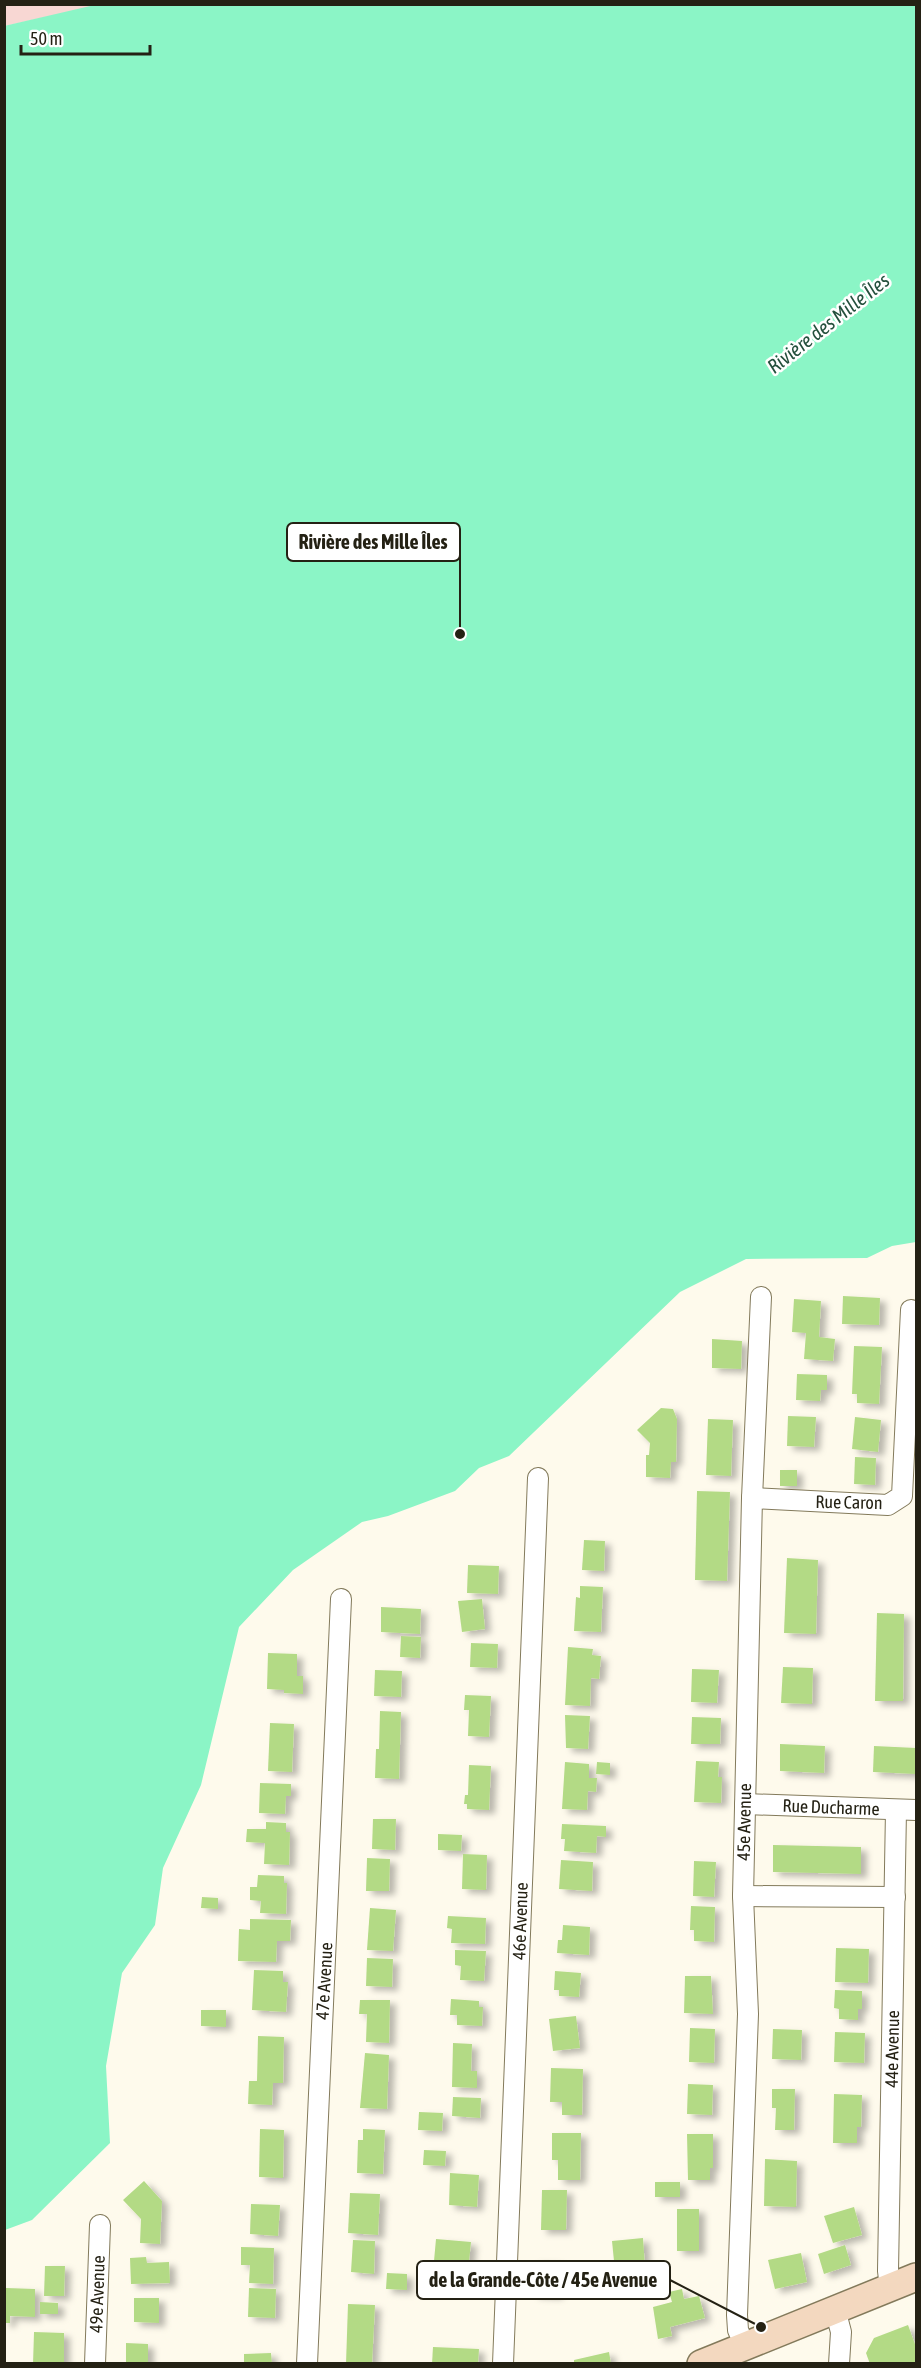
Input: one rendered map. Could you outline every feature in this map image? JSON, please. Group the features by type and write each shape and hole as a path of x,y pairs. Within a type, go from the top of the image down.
{"main road":[{"path":"713,2361 916,2277"}],"street":[{"name":"45e Avenue","path":"745,2346 738,2330 737,2315 748,2014 743,1896 753,1498 761,1298"},
{"name":"Rue Caron","path":"753,1498 888,1505 902,1496 911,1310"},
{"name":"46e Avenue","path":"503,2364 538,1478"},
{"name":"47e Avenue","path":"307,2364 341,1599"},
{"name":"Rue Ducharme","path":"745,1804 916,1810"},
{"name":"44e Avenue","path":"891,2287 888,2271 896,1809"},
{"path":"743,1896 896,1897"},
{"name":"49e Avenue","path":"95,2364 100,2225"},
{"path":"835,2309 841,2332 839,2364"}],"shaded area":[{"path":"5,4 99,5 5,26"}],"water":[{"name":"Rivière des Mille Îles","path":"99,4 916,5 916,1242 892,1246 867,1258 746,1259 680,1292 509,1456 479,1468 455,1491 388,1516 362,1522 293,1570 239,1627 201,1785 163,1868 155,1925 122,1973 106,2066 110,2143 32,2220 5,2230 4,26"}],"building":[{"path":"843,1296 880,1298 879,1325 842,1324"},
{"path":"794,1299 821,1301 819,1337 835,1339 833,1361 804,1359 806,1333 792,1332"},
{"path":"712,1339 742,1341 741,1369 712,1368"},
{"path":"854,1346 882,1347 879,1404 857,1403 857,1394 852,1394"},
{"path":"797,1374 827,1375 827,1390 821,1390 820,1401 796,1400"},
{"path":"661,1408 673,1409 677,1419 676,1462 671,1462 670,1478 646,1477 646,1455 649,1455 650,1443 637,1430"},
{"path":"788,1416 816,1417 814,1447 787,1446"},
{"path":"855,1417 881,1420 878,1452 852,1449"},
{"path":"708,1419 733,1420 731,1476 706,1475"},
{"path":"855,1457 876,1458 875,1485 854,1484"},
{"path":"780,1470 797,1470 797,1486 780,1486"},
{"path":"697,1491 730,1492 727,1581 695,1580"},
{"path":"584,1540 605,1541 604,1571 582,1570"},
{"path":"787,1558 818,1560 816,1634 784,1633"},
{"path":"468,1565 499,1566 498,1594 467,1593"},
{"path":"580,1586 603,1587 601,1632 574,1631 576,1597 580,1598"},
{"path":"482,1599 485,1629 462,1632 458,1601"},
{"path":"381,1607 421,1609 420,1634 381,1632"},
{"path":"877,1613 904,1614 903,1701 875,1701"},
{"path":"401,1636 421,1637 420,1658 400,1657"},
{"path":"471,1643 498,1644 497,1668 470,1667"},
{"path":"568,1647 593,1649 592,1655 601,1656 599,1679 591,1678 590,1706 565,1705"},
{"path":"268,1653 297,1654 297,1676 303,1676 303,1694 267,1689"},
{"path":"783,1667 813,1668 812,1704 781,1703"},
{"path":"692,1669 719,1670 717,1703 691,1702"},
{"path":"375,1670 402,1671 401,1697 374,1696"},
{"path":"465,1695 491,1696 489,1737 468,1736 469,1710 464,1710"},
{"path":"380,1711 401,1712 399,1779 375,1778 376,1749 379,1749"},
{"path":"565,1715 590,1716 588,1749 566,1748"},
{"path":"692,1717 721,1718 720,1744 691,1744"},
{"path":"270,1723 294,1724 292,1772 268,1771"},
{"path":"780,1744 825,1746 824,1773 780,1771"},
{"path":"874,1746 916,1748 916,1774 873,1772"},
{"path":"696,1761 719,1762 718,1777 722,1777 721,1803 694,1802"},
{"path":"565,1762 589,1764 589,1778 597,1778 596,1792 588,1791 587,1810 562,1809"},
{"path":"597,1762 610,1763 610,1775 596,1774"},
{"path":"469,1765 491,1766 489,1810 467,1809 467,1804 464,1804 465,1795 468,1795"},
{"path":"260,1783 291,1784 291,1796 286,1796 285,1814 259,1813"},
{"path":"373,1819 396,1819 395,1850 372,1849"},
{"path":"266,1822 286,1823 286,1832 290,1832 289,1865 264,1864 265,1843 246,1842 247,1829 266,1829"},
{"path":"562,1824 606,1826 606,1837 597,1836 596,1853 564,1851 565,1839 561,1839"},
{"path":"438,1834 462,1835 461,1851 438,1850"},
{"path":"773,1845 861,1847 861,1874 773,1872"},
{"path":"463,1854 487,1855 486,1890 462,1889"},
{"path":"367,1858 390,1859 389,1891 366,1891"},
{"path":"561,1860 593,1862 592,1891 559,1889"},
{"path":"694,1861 716,1862 714,1897 693,1896"},
{"path":"258,1875 284,1876 284,1883 287,1883 286,1914 260,1913 261,1901 250,1900 250,1887 257,1887"},
{"path":"202,1897 218,1898 218,1909 201,1908"},
{"path":"691,1906 715,1907 714,1942 694,1941 694,1930 690,1930"},
{"path":"370,1908 396,1910 393,1951 367,1950"},
{"path":"448,1916 486,1918 485,1944 451,1943 452,1929 447,1928"},
{"path":"250,1919 291,1920 290,1941 277,1941 276,1962 238,1961 239,1929 250,1930"},
{"path":"563,1925 590,1927 589,1955 557,1953 558,1940 562,1940"},
{"path":"836,1948 869,1949 868,1983 835,1982"},
{"path":"455,1950 486,1951 484,1981 460,1980 461,1966 455,1965"},
{"path":"367,1958 393,1959 392,1987 366,1986"},
{"path":"254,1970 283,1971 283,1982 288,1982 286,2012 252,2010"},
{"path":"555,1971 581,1973 579,1997 559,1996 559,1990 554,1990"},
{"path":"685,1976 711,1976 713,2014 684,2013"},
{"path":"835,1990 862,1991 862,2009 858,2009 858,2020 839,2019 839,2009 834,2008"},
{"path":"451,1999 479,2001 479,2007 483,2007 482,2026 457,2025 457,2015 450,2015"},
{"path":"360,2000 390,2000 389,2043 366,2042 367,2014 359,2014"},
{"path":"201,2010 226,2010 226,2027 201,2026"},
{"path":"576,2016 580,2048 553,2051 549,2019"},
{"path":"690,2028 715,2029 714,2063 689,2062"},
{"path":"773,2029 802,2030 801,2060 772,2059"},
{"path":"835,2032 865,2033 864,2063 834,2062"},
{"path":"258,2036 284,2037 283,2083 273,2083 272,2105 248,2104 249,2081 257,2081"},
{"path":"453,2043 472,2044 471,2071 477,2071 477,2088 452,2087"},
{"path":"365,2053 389,2055 387,2109 360,2108"},
{"path":"551,2068 583,2069 582,2115 562,2115 562,2102 550,2102"},
{"path":"688,2084 713,2085 712,2115 687,2114"},
{"path":"772,2089 795,2089 794,2130 775,2130 776,2108 772,2108"},
{"path":"834,2094 862,2095 861,2127 857,2127 857,2143 833,2143"},
{"path":"453,2097 481,2098 480,2118 452,2116"},
{"path":"419,2112 443,2113 442,2131 418,2130"},
{"path":"260,2129 284,2130 283,2178 259,2177"},
{"path":"363,2129 385,2130 383,2174 357,2173 358,2140 363,2140"},
{"path":"552,2133 581,2133 580,2180 558,2180 558,2160 552,2160"},
{"path":"687,2134 713,2134 713,2168 710,2168 710,2180 688,2180"},
{"path":"424,2150 446,2151 445,2166 423,2165"},
{"path":"765,2159 797,2161 796,2207 764,2206"},
{"path":"450,2173 479,2175 477,2207 449,2205"},
{"path":"144,2181 162,2201 160,2244 140,2243 141,2219 123,2200"},
{"path":"655,2182 680,2182 680,2197 655,2197"},
{"path":"542,2190 567,2190 566,2230 541,2230"},
{"path":"350,2193 380,2194 378,2235 348,2233"},
{"path":"251,2204 280,2205 278,2236 250,2234"},
{"path":"854,2207 862,2235 833,2243 824,2216"},
{"path":"677,2209 699,2209 699,2251 677,2251"},
{"path":"643,2238 645,2268 615,2271 612,2241"},
{"path":"436,2239 471,2242 468,2271 464,2270 463,2286 432,2283"},
{"path":"353,2240 375,2241 374,2274 351,2272"},
{"path":"845,2245 851,2265 824,2274 818,2254"},
{"path":"241,2247 274,2248 273,2284 249,2283 250,2265 241,2265"},
{"path":"801,2253 807,2282 775,2289 768,2260"},
{"path":"146,2257 147,2263 169,2262 170,2283 131,2284 130,2258"},
{"path":"534,2260 558,2261 557,2295 533,2294"},
{"path":"45,2266 65,2266 64,2296 44,2296"},
{"path":"387,2273 407,2274 407,2290 386,2289"},
{"path":"6,2288 35,2289 35,2317 10,2316 10,2323 4,2323"},
{"path":"249,2288 276,2289 275,2318 248,2317"},
{"path":"682,2289 684,2299 699,2296 705,2318 670,2327 672,2336 658,2339 653,2307 672,2302 669,2292"},
{"path":"134,2298 159,2298 159,2323 134,2322"},
{"path":"40,2302 58,2303 58,2314 40,2314"},
{"path":"348,2304 375,2305 372,2364 346,2364"},
{"path":"908,2325 916,2347 916,2364 870,2364 866,2353 874,2338"},
{"path":"34,2332 64,2333 64,2364 33,2364"},
{"path":"126,2343 148,2344 148,2364 126,2364"},
{"path":"433,2347 479,2349 478,2364 432,2364"},
{"path":"609,2352 611,2364 574,2364 574,2360"},
{"path":"271,2353 272,2364 244,2364 244,2354"}],"place":[{"name":"Rivière des Mille Îles","path":"460,634"},
{"name":"de la Grande-Côte / 45e Avenue","path":"761,2327"}]}
